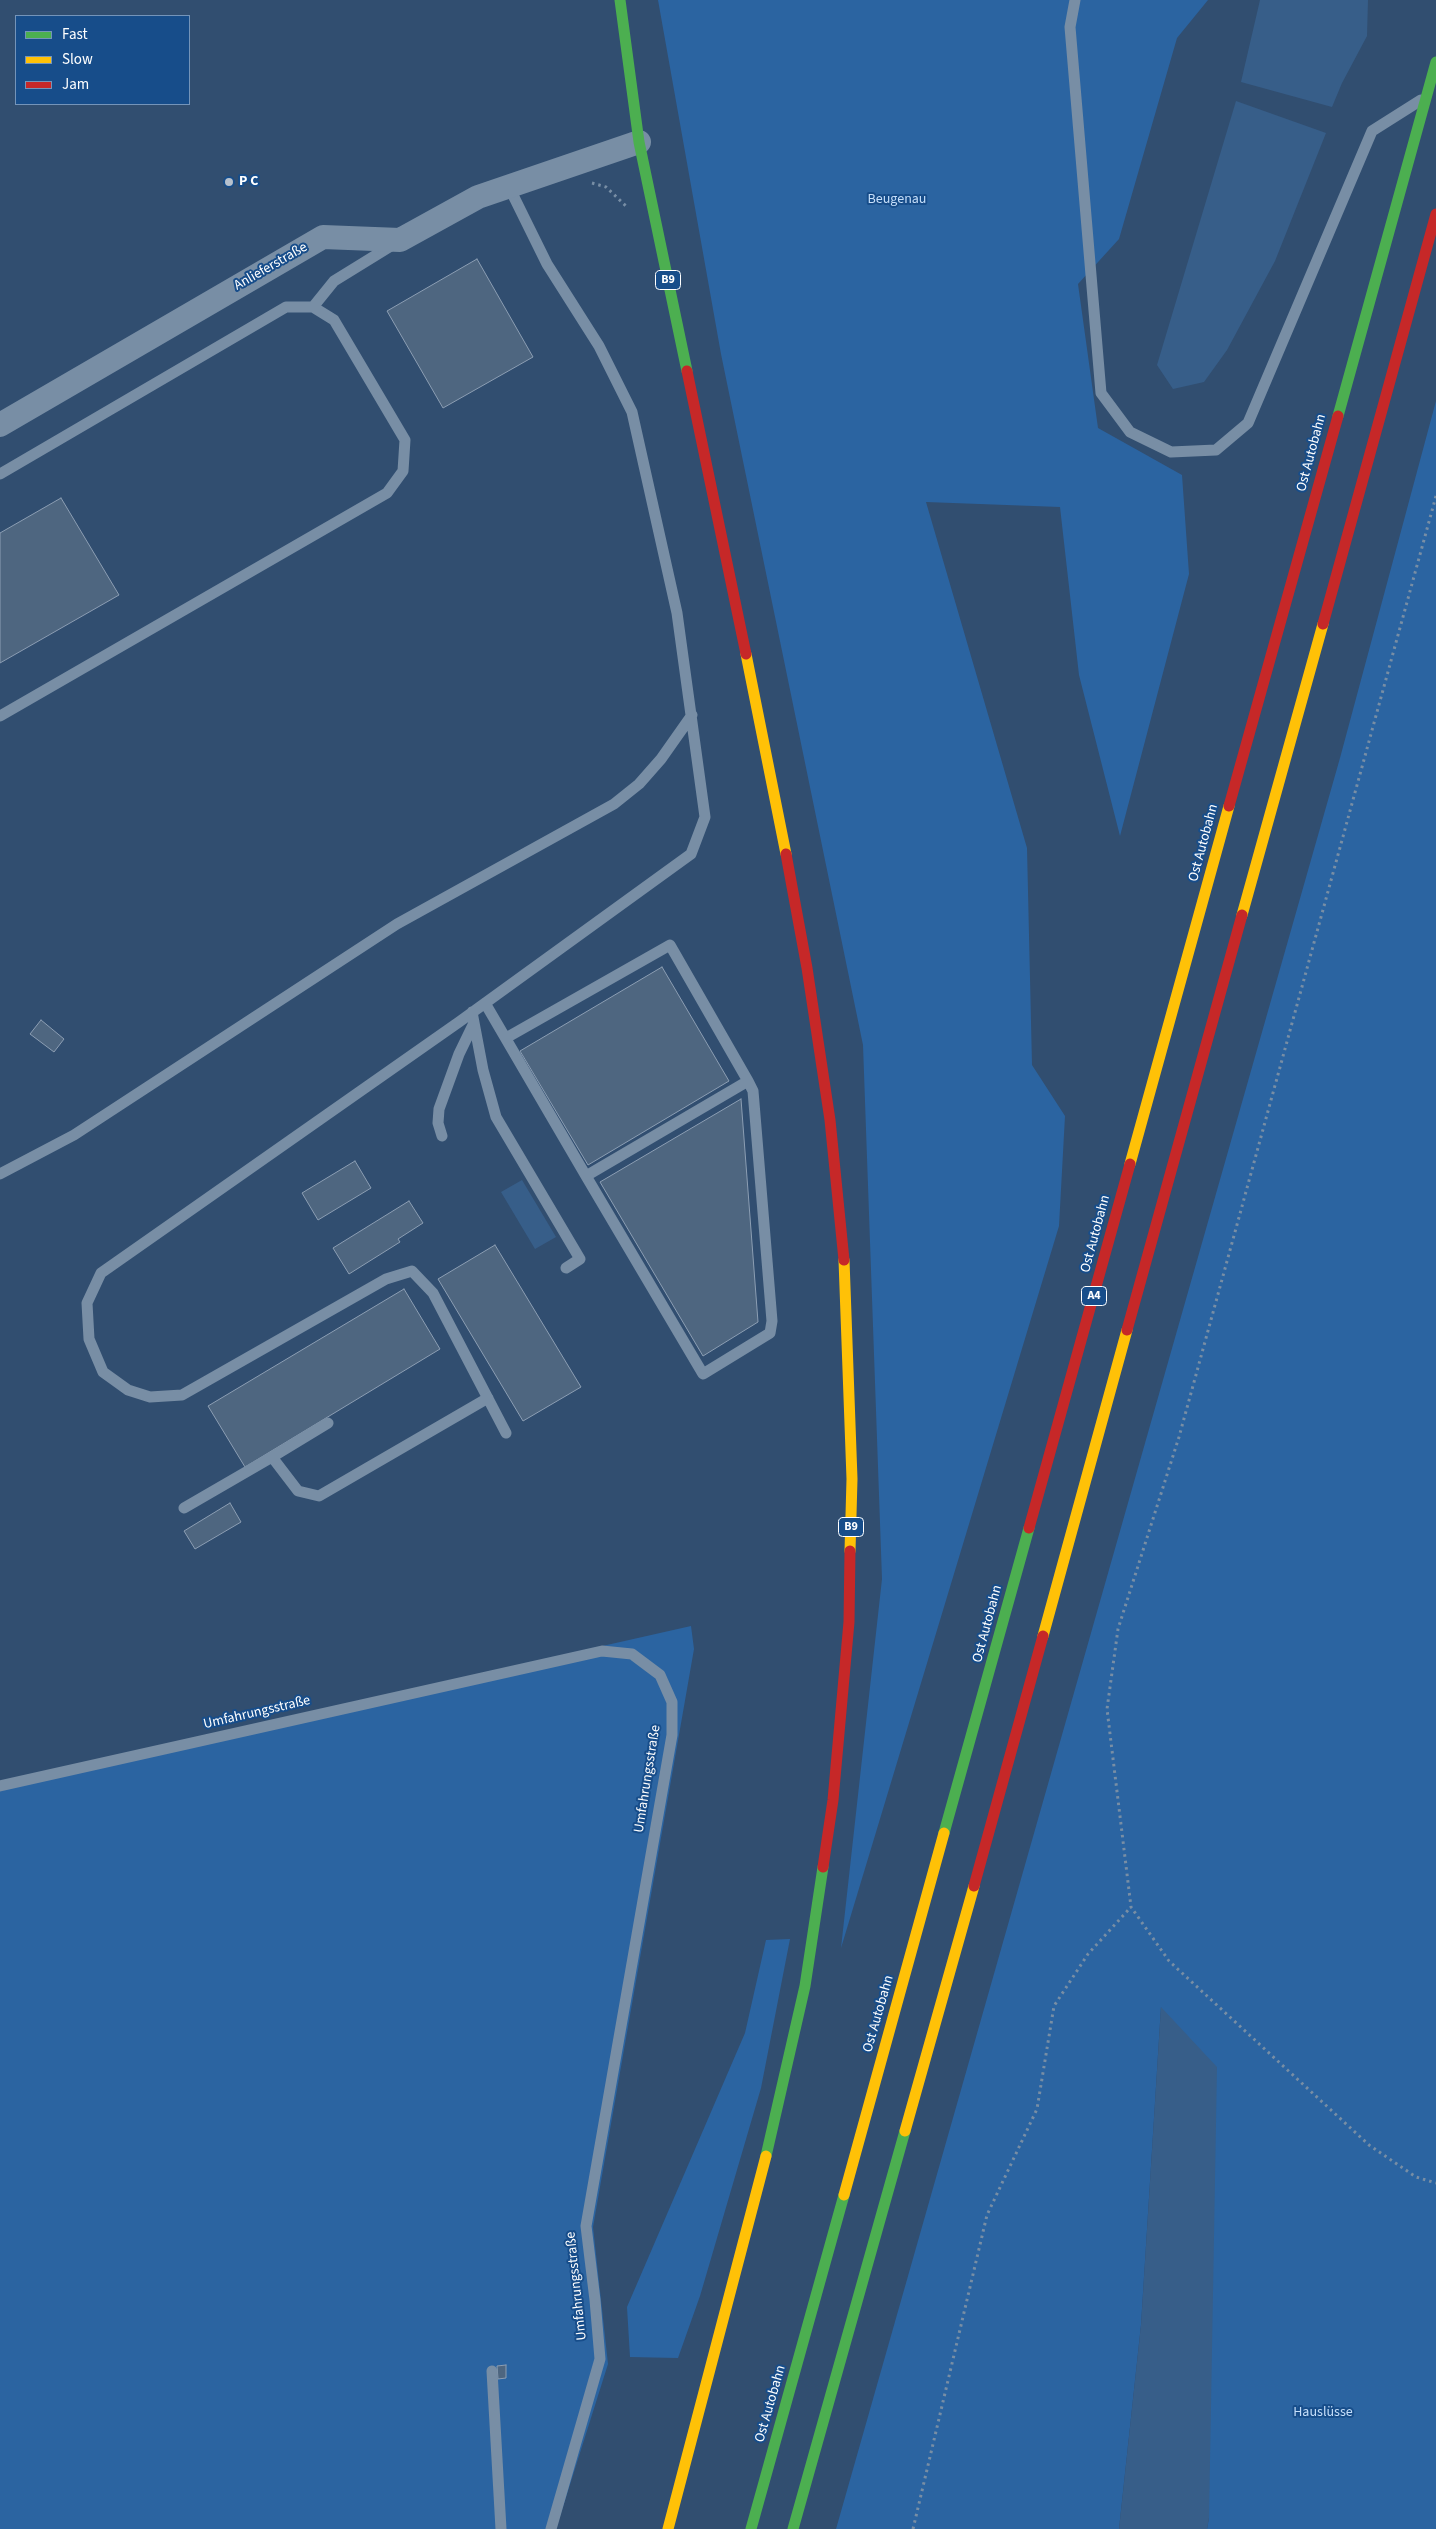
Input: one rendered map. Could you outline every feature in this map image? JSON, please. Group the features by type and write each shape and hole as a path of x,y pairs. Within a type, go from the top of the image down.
{"main road":[{"name":"B9","path":"620,0 639,142 764,742 807,968 830,1120 844,1260 852,1479 849,1622 833,1800 804,1986 755,2206 668,2529"},
{"name":"Ost Autobahn","path":"752,2529 1436,62"},
{"path":"793,2529 962,1930 1436,214"}],"street":[{"path":"400,240 478,197 639,142"},
{"name":"Anlieferstraße","path":"0,424 323,237 400,240"}],"lane":[{"path":"1075,0 1070,27 1101,393 1130,432 1171,452 1216,450 1248,423 1372,131 1427,96"},
{"path":"506,1433 433,1293 412,1271 386,1278 182,1395 150,1398 128,1390 104,1372 89,1339 87,1303 101,1273 473,1018 485,1003 691,854 705,817 677,613 632,412 599,346 547,264 509,187"},
{"path":"313,307 334,282 400,240"},
{"path":"0,474 286,307 313,307 334,320 405,440 403,471 387,492 0,716"},
{"path":"0,1174 74,1135 397,924 614,804 639,784 661,759 692,715"},
{"path":"485,1003 703,1374 770,1333 772,1321 753,1091 670,945 506,1038"},
{"path":"442,1136 438,1123 438,1109 473,1018"},
{"path":"473,1018 483,1070 496,1118 580,1259 566,1268"},
{"path":"586,1176 748,1081"},
{"path":"272,1457 288,1481 298,1491 319,1496 488,1398"},
{"path":"184,1508 328,1423"},
{"name":"Umfahrungsstraße","path":"0,1786 602,1651 632,1654 660,1675 672,1702 672,1735 586,2226 600,2359 551,2529"},
{"path":"492,2371 501,2529"}],"path":[{"path":"1436,496 1179,1437 1118,1629 1107,1709 1131,1907 1169,1961 1369,2146 1416,2176 1436,2183"},
{"path":"913,2529 987,2215 1036,2109 1054,2006 1088,1954 1131,1907"}],"green space":[{"name":"Beugenau","path":"658,0 1208,0 1177,38 1119,239 1078,284 1098,428 1182,475 1189,574 1120,836 1079,675 1060,507 926,502 1027,848 1032,1065 1065,1116 1059,1226 841,1948 882,1579 863,1045 721,354"},
{"name":"Hauslüsse","path":"1436,401 1436,2529 1207,2529 1209,2518 1161,2007 1141,2325 1119,2529 836,2529 1340,758"},
{"path":"691,1626 694,1649 593,2227 608,2364 556,2529 0,2529 0,1782"},
{"path":"790,1939 761,2088 700,2296 678,2358 630,2357 627,2307 745,2033 766,1940"}],"shaded area":[{"path":"1260,0 1368,0 1367,36 1342,83 1332,107 1241,82"},
{"path":"1236,101 1326,133 1275,261 1227,350 1204,382 1173,389 1157,365"},
{"path":"522,1180 556,1237 535,1249 501,1192"},
{"path":"1161,2007 1217,2067 1209,2518 1207,2529 1119,2529 1141,2325"}],"building":[{"path":"477,259 533,357 443,408 387,311"},
{"path":"61,498 119,595 0,663 0,533"},
{"path":"662,967 729,1081 588,1165 520,1051"},
{"path":"41,1020 64,1039 54,1052 30,1034"},
{"path":"741,1099 758,1322 703,1356 600,1182"},
{"path":"355,1161 371,1188 318,1220 302,1193"},
{"path":"409,1201 423,1223 398,1239 400,1242 349,1274 333,1248"},
{"path":"495,1245 581,1387 523,1421 438,1279"},
{"path":"404,1289 440,1349 245,1467 208,1406"},
{"path":"230,1503 241,1522 195,1549 184,1531"},
{"path":"506,2365 506,2378 498,2379 497,2366"}],"traffic: fast":[{"path":"620,0 639,142 687,371"},
{"path":"1338,416 1436,62"},
{"path":"944,1833 1029,1528"},
{"path":"766,2156 805,1986 823,1867"},
{"path":"793,2529 905,2131"},
{"path":"751,2529 844,2195"}],"traffic: slow":[{"path":"1242,915 1323,624"},
{"path":"746,654 786,854"},
{"path":"1130,1164 1229,806"},
{"path":"844,1260 852,1479 850,1551"},
{"path":"1043,1636 1127,1330"},
{"path":"844,2195 944,1833"},
{"path":"905,2131 974,1886"},
{"path":"668,2529 766,2156"}],"traffic: jam":[{"path":"1323,624 1436,214"},
{"path":"687,371 746,654"},
{"path":"1229,806 1338,416"},
{"path":"786,854 807,968 830,1120 844,1260"},
{"path":"1127,1330 1242,915"},
{"path":"1029,1528 1130,1164"},
{"path":"823,1867 833,1800 849,1622 850,1551"},
{"path":"974,1886 1043,1636"}],"place":[{"name":"P C","path":"229,182"}]}
